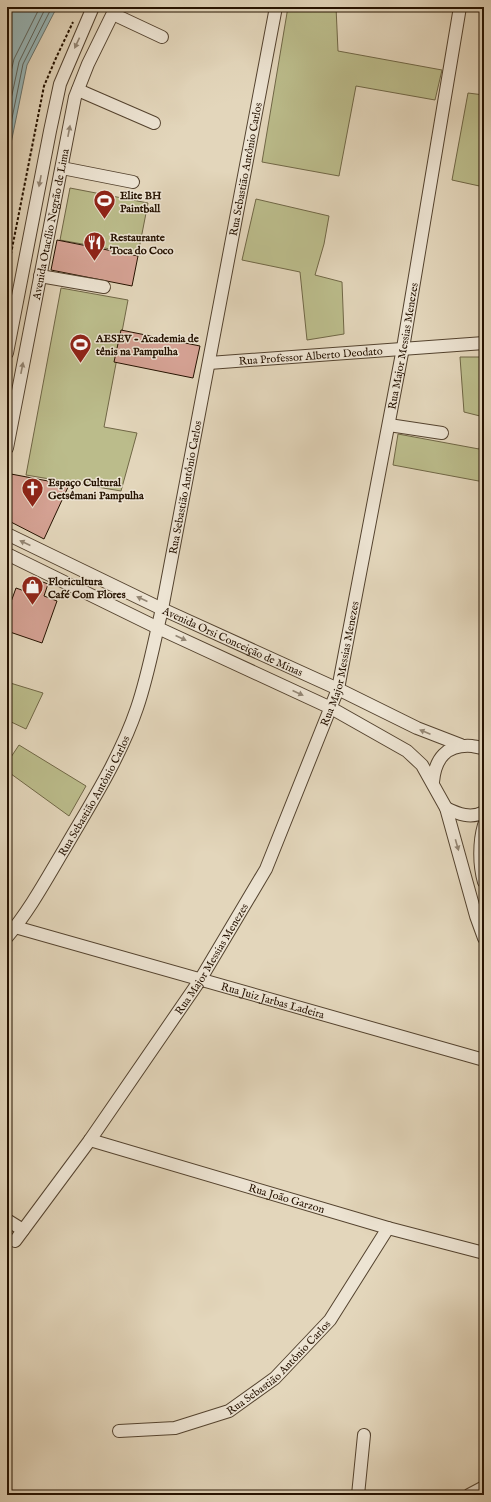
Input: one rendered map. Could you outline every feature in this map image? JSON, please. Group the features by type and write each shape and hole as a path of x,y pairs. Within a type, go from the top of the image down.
{"street":[{"name":"Avenida Otacílio Negrão de Lima","path":"7,353 60,84 93,7"},
{"name":"Rua Sebastião Antônio Carlos","path":"7,937 46,879 84,817 124,743 137,708 146,677 162,609 276,7"},
{"name":"Rua Major Messias Menezes","path":"15,1241 90,1140 200,980 266,869 338,689 403,348 460,7"},
{"name":"Avenida Otacílio Negrão de Lima","path":"7,448 75,97 88,64 114,10"},
{"path":"114,10 162,37"},
{"path":"78,90 154,122"},
{"path":"62,168 133,182"},
{"path":"40,276 104,287"},
{"name":"Rua Professor Alberto Deodato","path":"209,363 484,343"},
{"path":"389,425 442,433"},
{"name":"Avenida Orsi Conceição de Minas","path":"7,534 162,609 338,689 417,728 461,746"},
{"name":"Avenida Orsi Conceição de Minas","path":"7,554 158,628 331,708 407,751 422,765 433,782 446,808 476,916 484,938"},
{"path":"433,782 434,770 440,759 449,750 461,746 483,747"},
{"path":"446,808 456,814 468,816 484,812"},
{"path":"484,825 481,845 482,876 484,882"},
{"name":"Rua Juiz Jarbas Ladeira","path":"15,927 484,1060"},
{"name":"Rua João Garzon","path":"90,1140 388,1228 484,1253"},
{"path":"7,1220 23,1230"},
{"name":"Rua Sebastião Antônio Carlos","path":"119,1431 175,1428 229,1410 275,1378 330,1320 388,1228"},
{"path":"358,1495 364,1435"},
{"path":"469,1495 484,1487"}],"green space":[{"path":"288,7 336,7 338,51 442,70 435,100 356,86 339,176 262,162"},
{"path":"468,93 484,95 484,187 452,180"},
{"name":"Elite BH Paintball","path":"70,188 148,203 138,254 60,240"},
{"path":"256,199 329,216 324,244 315,275 342,282 344,334 307,340 300,272 242,260"},
{"name":"AESEV - Academia de tênis na Pampulha","path":"61,288 128,300 104,427 137,433 121,491 26,475"},
{"path":"460,357 484,357 484,417 464,412"},
{"path":"484,429 484,482 393,465 398,434 479,449"},
{"path":"7,682 43,693 26,729 7,720"},
{"path":"19,745 86,786 69,816 7,771 7,763"}],"water":[{"path":"7,7 57,7 27,65 7,163"}],"building":[{"name":"Restaurante Toca do Coco","path":"57,240 138,256 132,286 51,270"},
{"path":"121,330 200,346 193,378 114,362"},
{"name":"Espaço Cultural Getsêmani Pampulha","path":"11,474 69,485 44,539 7,520 7,497"},
{"name":"Floricultura Café Com Flores","path":"35,579 48,584 44,596 57,601 42,643 7,631 7,613 16,588 30,593"}],"place":[{"name":"Elite BH Paintball","path":"104,220"},
{"name":"Restaurante Toca do Coco","path":"95,262"},
{"name":"AESEV - Academia de tênis na Pampulha","path":"81,364"},
{"name":"Espaço Cultural Getsêmani Pampulha","path":"33,508"},
{"name":"Floricultura Café Com Flores","path":"32,606"}]}
